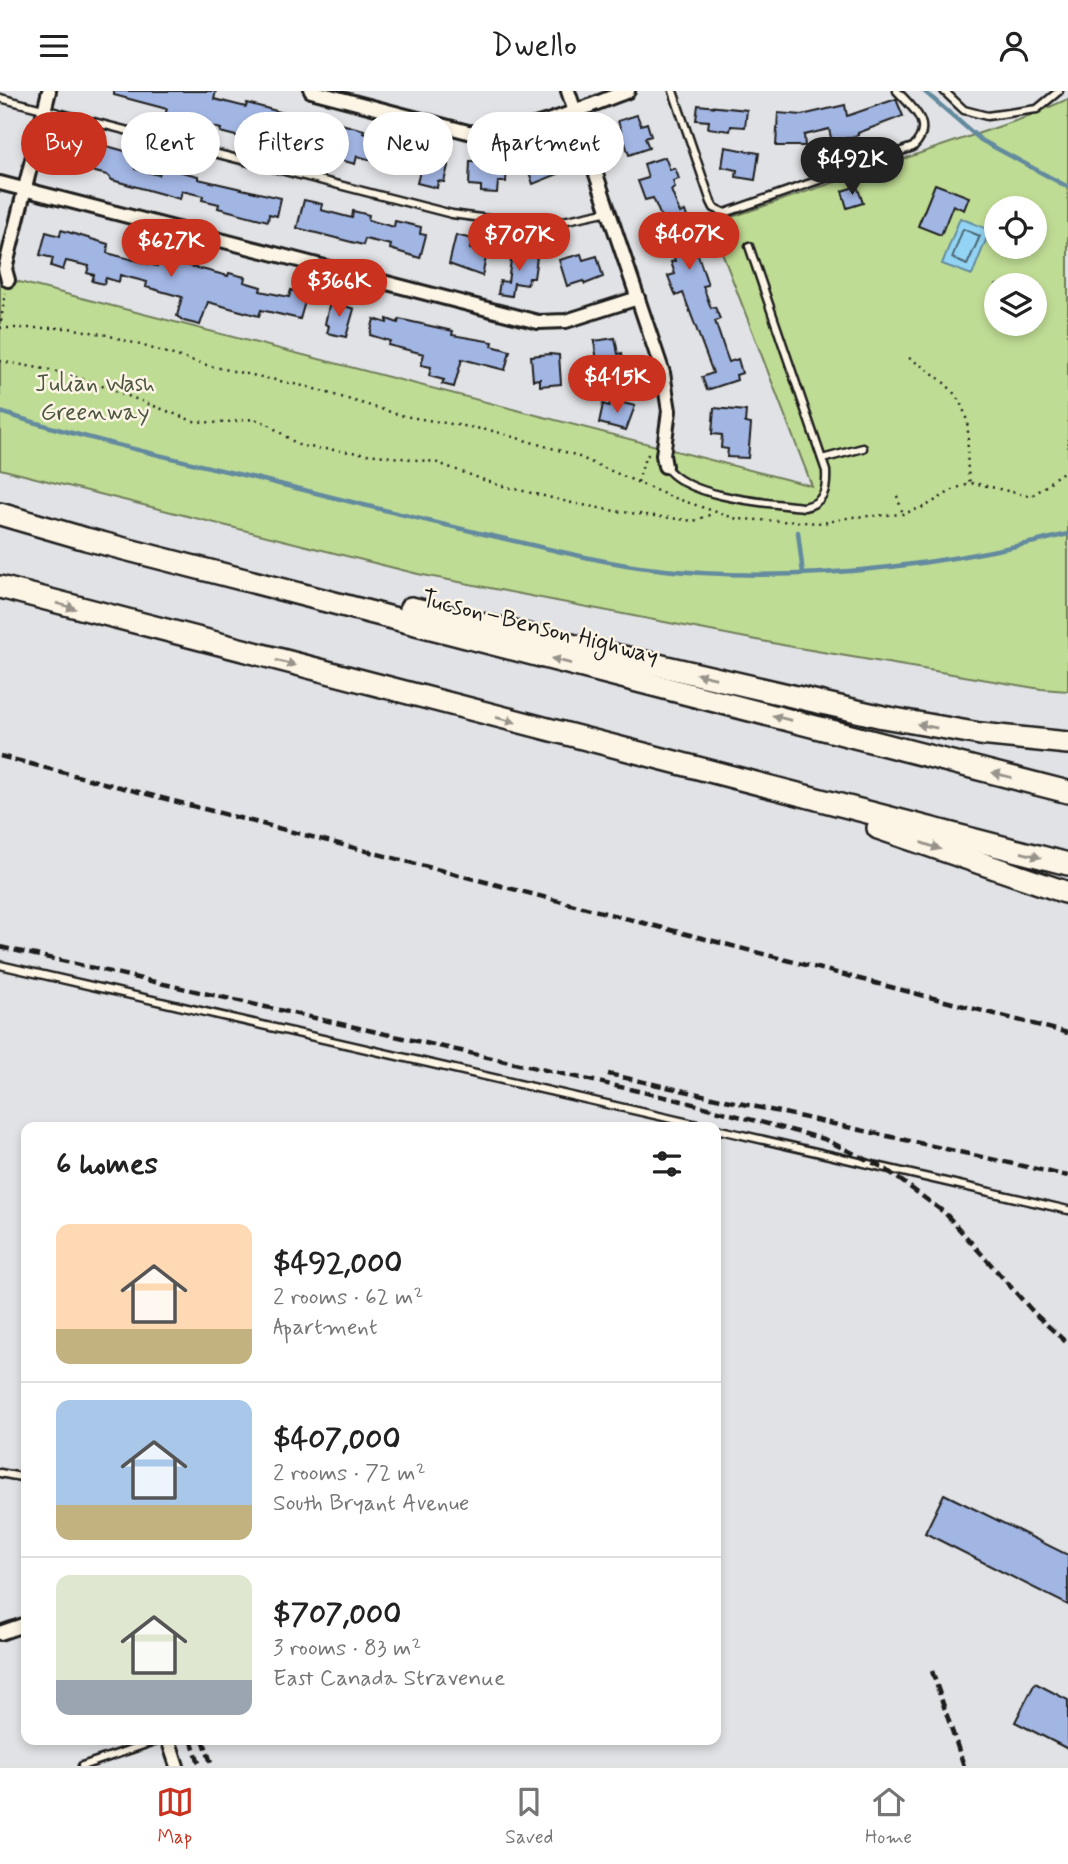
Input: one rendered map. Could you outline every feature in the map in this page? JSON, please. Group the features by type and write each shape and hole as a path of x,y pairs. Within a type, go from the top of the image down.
{"highway":[{"name":"Tucson–Benson Highway","path":"0,514 1068,792"},
{"path":"50,528 883,717 980,734 1068,743"},
{"path":"0,587 1068,865"},
{"path":"727,776 1068,893"}],"street":[{"path":"8,280 5,269 22,189 49,91"},
{"path":"311,91 480,133 520,128 628,91"},
{"path":"568,91 667,389 669,411 665,466"},
{"path":"0,183 538,322 579,317 638,298"},
{"path":"0,1633 21,1626"},
{"path":"170,1745 177,1766"}],"lane":[{"path":"673,91 710,202 725,213 913,147 921,136 923,124 920,116 897,91"},
{"path":"944,91 964,110 987,116 1037,109 1059,91"},
{"path":"0,98 452,214 540,226 609,211"},
{"path":"665,466 678,481 695,488 804,507 814,505 824,493 826,471 749,246"},
{"path":"822,459 863,448"},
{"path":"0,965 685,1122"},
{"path":"721,1130 1068,1210"},
{"path":"0,1473 21,1477"},
{"path":"82,1766 143,1745"}],"path":[{"path":"8,280 0,328 69,328 107,335 210,366 308,387 404,416 493,431 572,453 714,513 758,522 796,524 903,514 970,484 989,485 1016,495 1029,496 1042,489 1057,474 1068,470"},
{"path":"909,358 944,379 957,397 966,420 966,455 970,484"},
{"path":"0,361 50,370 89,381 193,421 207,423 254,419 266,423 300,446 435,462 495,484 615,511 694,521 714,513"},
{"path":"638,482 644,461 665,438"},
{"path":"897,496 903,514"}],"green space":[{"name":"Julian Wash Greenway","path":"1068,99 1068,691 1041,689 793,647 418,574 0,469 0,277 812,486 711,224 1024,118"}],"water":[{"path":"960,218 984,228 984,245 972,275 942,264"}],"building":[{"path":"114,91 216,91 214,99 246,107 247,103 280,112 234,112 234,136 220,132 220,112 166,112 167,109 114,95"},
{"path":"896,99 903,116 858,135 832,142 829,129 804,135 805,146 776,146 778,113 802,115 845,105 847,116"},
{"path":"698,105 747,110 745,127 731,126 730,131 708,128 709,121 696,120"},
{"path":"637,115 641,125 647,123 651,136 645,138 649,148 629,155 624,140 624,119"},
{"path":"349,126 363,130 363,158 357,156 355,164 349,162"},
{"path":"107,146 121,150 121,175 194,175 198,176 198,179 281,198 277,216 269,214 268,221 218,208 219,204 202,200 203,196 182,191 180,199 112,180 107,175"},
{"path":"725,147 759,153 755,180 736,177 737,170 722,167"},
{"path":"665,157 670,170 675,168 679,179 673,181 675,188 671,190 680,213 685,211 689,223 683,225 693,254 697,252 708,285 703,286 711,308 715,307 720,319 715,321 725,351 729,362 738,359 742,373 736,375 737,380 707,390 702,377 713,373 683,293 676,296 668,276 675,274 671,262 675,261 662,219 653,198 645,200 638,181 648,178 644,164"},
{"path":"419,175 446,175 444,182 438,181 437,188 417,183"},
{"path":"469,175 506,175 506,182 498,182 497,193 481,192 481,186 469,185"},
{"path":"530,175 556,175 533,184"},
{"path":"935,184 969,197 964,210 953,205 941,235 918,226"},
{"path":"857,186 863,203 847,208 842,191"},
{"path":"304,200 322,204 321,210 352,218 353,211 369,215 368,220 394,227 395,221 421,227 420,234 426,235 420,258 390,249 391,245 365,239 363,245 297,228"},
{"path":"61,230 108,244 107,253 157,266 161,253 176,257 175,262 228,276 229,273 245,277 244,282 261,287 260,291 289,297 291,290 307,295 300,319 261,310 259,316 208,302 200,325 184,321 177,316 182,297 146,287 147,282 120,275 119,282 106,278 104,284 92,281 94,275 87,273 89,266 66,261 63,270 51,266 53,258 40,255 46,232 60,236"},
{"path":"456,235 472,239 470,249 487,253 482,276 449,264"},
{"path":"512,253 537,257 534,278 529,278 527,285 514,283 512,296 498,294 500,281 508,282"},
{"path":"581,254 583,260 597,256 603,277 585,284 583,281 567,286 559,260"},
{"path":"330,301 354,309 346,337 327,333 329,326 325,324"},
{"path":"374,319 387,323 387,319 398,323 399,319 453,331 452,335 493,342 492,346 510,351 505,370 462,359 454,387 442,384 444,380 429,376 431,367 421,365 424,354 388,345 390,341 370,335"},
{"path":"615,338 618,354 622,353 624,371 599,375 594,341"},
{"path":"559,355 561,384 540,386 540,379 533,380 531,356"},
{"path":"611,400 635,406 626,430 599,423 603,404 609,406"},
{"path":"714,408 746,411 745,423 751,424 748,458 727,457 728,449 721,448 722,435 712,434"},
{"path":"944,1494 1068,1555 1068,1605 925,1533"},
{"path":"1035,1683 1068,1700 1068,1749 1015,1722"}],"waterway":[{"path":"924,91 981,140 1068,187"},
{"path":"0,412 115,444 409,516 575,555 639,567 747,575 855,571 962,557 1068,534"},
{"path":"798,532 803,574"}],"railway":[{"path":"0,756 1068,1033"},
{"path":"0,947 678,1100 824,1139 884,1168 945,1213 1035,1314 1068,1344"},
{"path":"608,1074 1068,1176"},
{"path":"932,1671 964,1766"},
{"path":"193,1745 200,1766"},
{"path":"205,1745 212,1766"}]}
